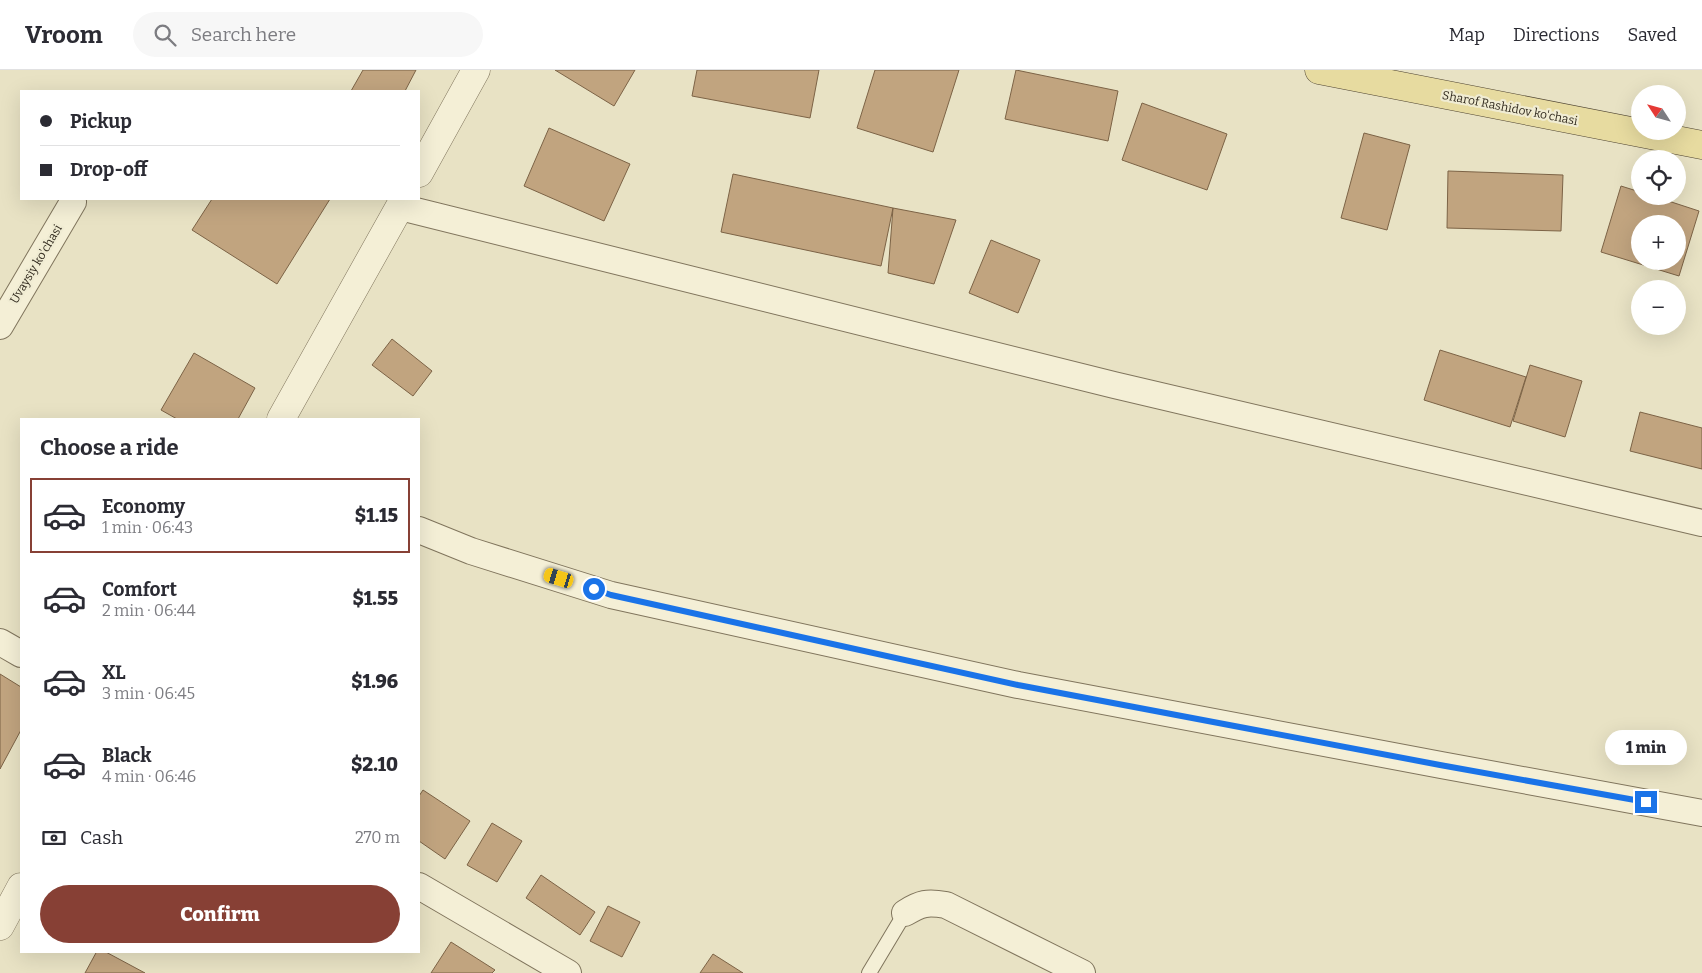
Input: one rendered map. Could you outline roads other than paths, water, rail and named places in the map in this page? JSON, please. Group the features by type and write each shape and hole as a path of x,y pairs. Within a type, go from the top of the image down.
{"main road":[{"name":"Sharof Rashidov ko'chasi","path":"1319,70 1702,145"}],"street":[{"path":"420,171 476,70"},
{"name":"Uvaysiy ko'chasi","path":"0,326 73,202"},
{"path":"282,418 402,203 1114,385 1702,523"},
{"path":"420,530 471,551 611,595 1018,685 1431,764 1702,813"},
{"path":"0,642 20,653"},
{"path":"420,887 568,973"},
{"path":"0,926 20,889"},
{"path":"905,913 918,904 931,902 946,905 1082,973"}],"lane":[{"path":"869,973 905,913"}]}
